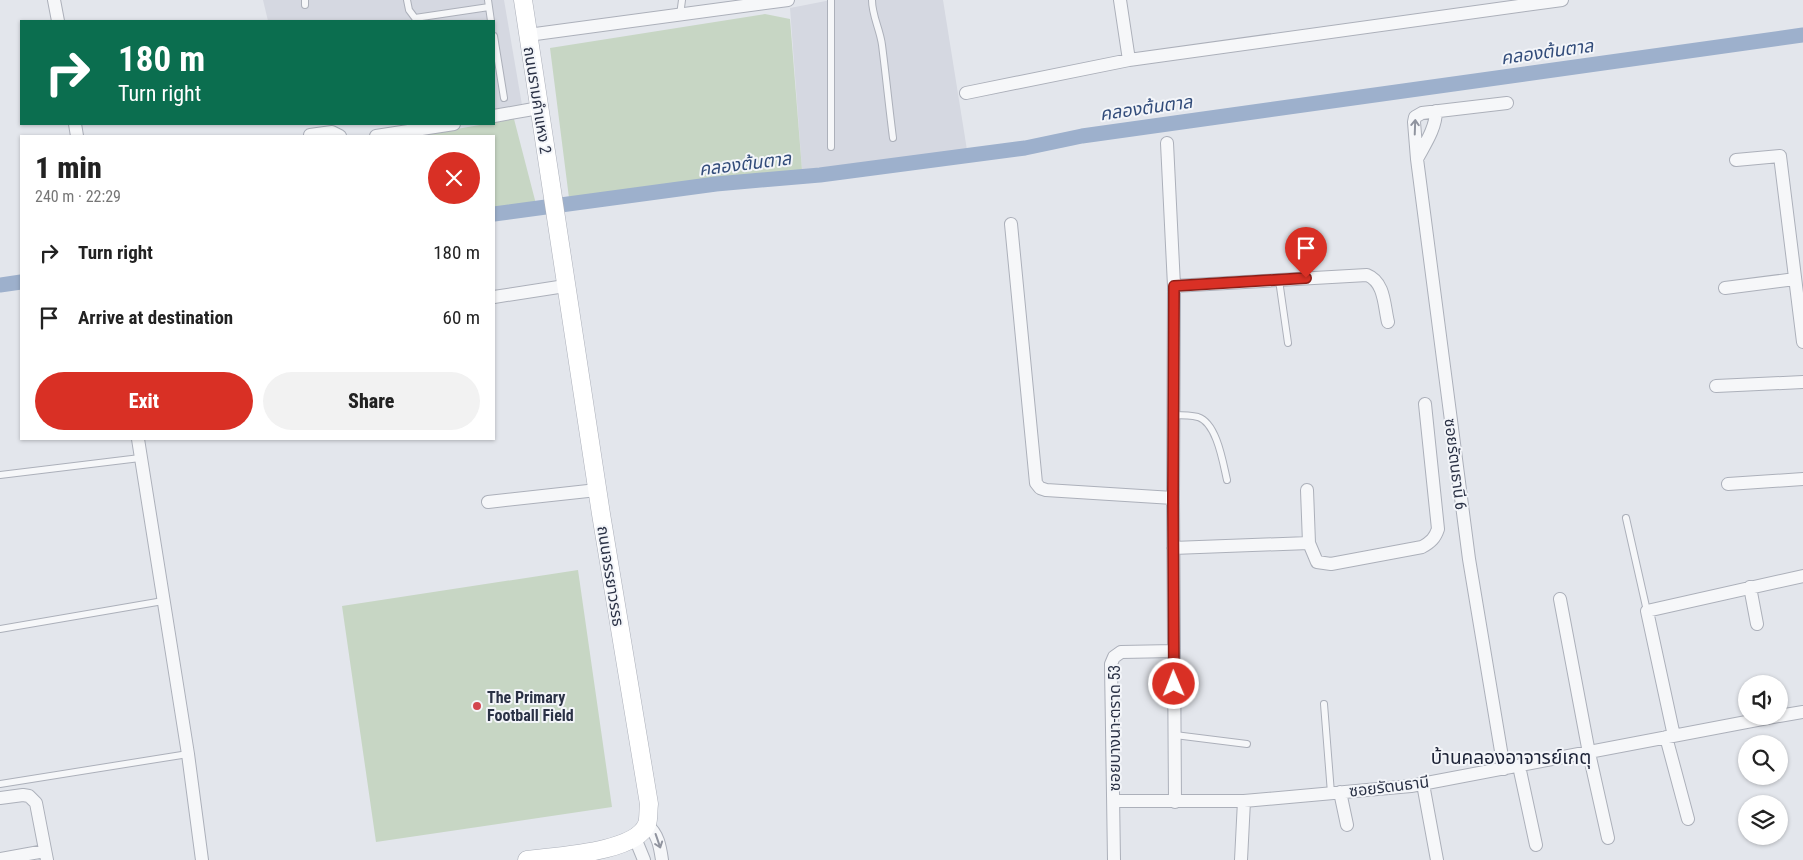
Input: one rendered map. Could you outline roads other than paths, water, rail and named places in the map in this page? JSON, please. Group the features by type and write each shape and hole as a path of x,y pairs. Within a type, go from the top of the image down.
{"main road":[{"name":"ถนนรามคำแหง 2","path":"523,0 554,207"},
{"name":"ถนนจรรยาวรรธ","path":"554,207 597,490 649,804 647,825"},
{"path":"527,860 603,850 622,845 634,838 647,825"}],"street":[{"path":"54,0 58,20"},
{"path":"528,35 788,0"},
{"path":"1120,0 1129,60"},
{"path":"966,93 1129,60 1499,4 1562,0"},
{"name":"ซอยรัตนธานี 6","path":"1504,769 1468,559 1417,159 1414,122 1416,117 1422,113 1507,103"},
{"path":"495,116 539,108"},
{"path":"1417,159 1436,119 1436,111"},
{"path":"382,135 447,125"},
{"path":"310,135 332,132 338,135"},
{"path":"1167,143 1174,286 1173,548 1175,802"},
{"path":"1736,160 1780,156 1803,342"},
{"path":"1011,224 1036,483 1040,488 1046,490 1173,498"},
{"path":"1174,286 1367,275 1374,278 1379,284 1388,322"},
{"path":"1725,288 1795,279"},
{"path":"495,297 565,286"},
{"path":"1716,386 1803,382"},
{"path":"1307,490 1309,543 1317,562 1331,564 1422,547 1430,543 1436,537 1438,518 1425,404"},
{"path":"138,440 188,754 202,860"},
{"path":"1728,484 1803,479"},
{"path":"488,502 597,490"},
{"path":"1173,548 1309,543"},
{"path":"1688,819 1670,737 1647,611 1803,576"},
{"path":"1750,587 1757,624"},
{"path":"1560,599 1608,838"},
{"name":"ซอยบางนา-ตราด 53","path":"1114,860 1111,664 1114,657 1121,652 1174,651"},
{"name":"ซอยรัตนธานี","path":"1788,714 1803,712"},
{"name":"ซอยรัตนธานี","path":"1114,801 1244,801 1422,784 1738,724"},
{"path":"1519,766 1536,845"},
{"path":"1422,784 1438,860"},
{"path":"1336,792 1347,825"},
{"path":"0,798 23,795 29,796 36,803 46,856 0,859"},
{"path":"1241,860 1244,801"},
{"path":"647,825 654,831 660,845 662,860"},
{"path":"634,838 644,860"}],"lane":[{"path":"407,0 409,10 415,18 437,18 488,3 491,20"},
{"path":"680,15 682,0"},
{"path":"831,0 832,147"},
{"path":"872,0 872,10 879,28 882,44 893,138"},
{"path":"495,42 504,98"},
{"path":"1280,280 1288,343"},
{"path":"1173,415 1197,417 1206,421 1214,434 1221,452 1227,480"},
{"path":"0,475 140,458"},
{"path":"1626,518 1647,611"},
{"path":"0,629 163,601"},
{"path":"1324,704 1336,792"},
{"path":"1175,735 1247,744"},
{"path":"0,784 188,754"}],"waterway":[{"name":"คลองต้นตาล","path":"495,214 716,184 820,175 1025,148 1082,136 1803,35"},
{"name":"คลองต้นตาล","path":"0,285 20,282"}],"place":[{"name":"The Primary Football Field","path":"477,706"}],"district":[{"name":"บ้านคลองอาจารย์เกตุ","path":"1511,757"}]}
